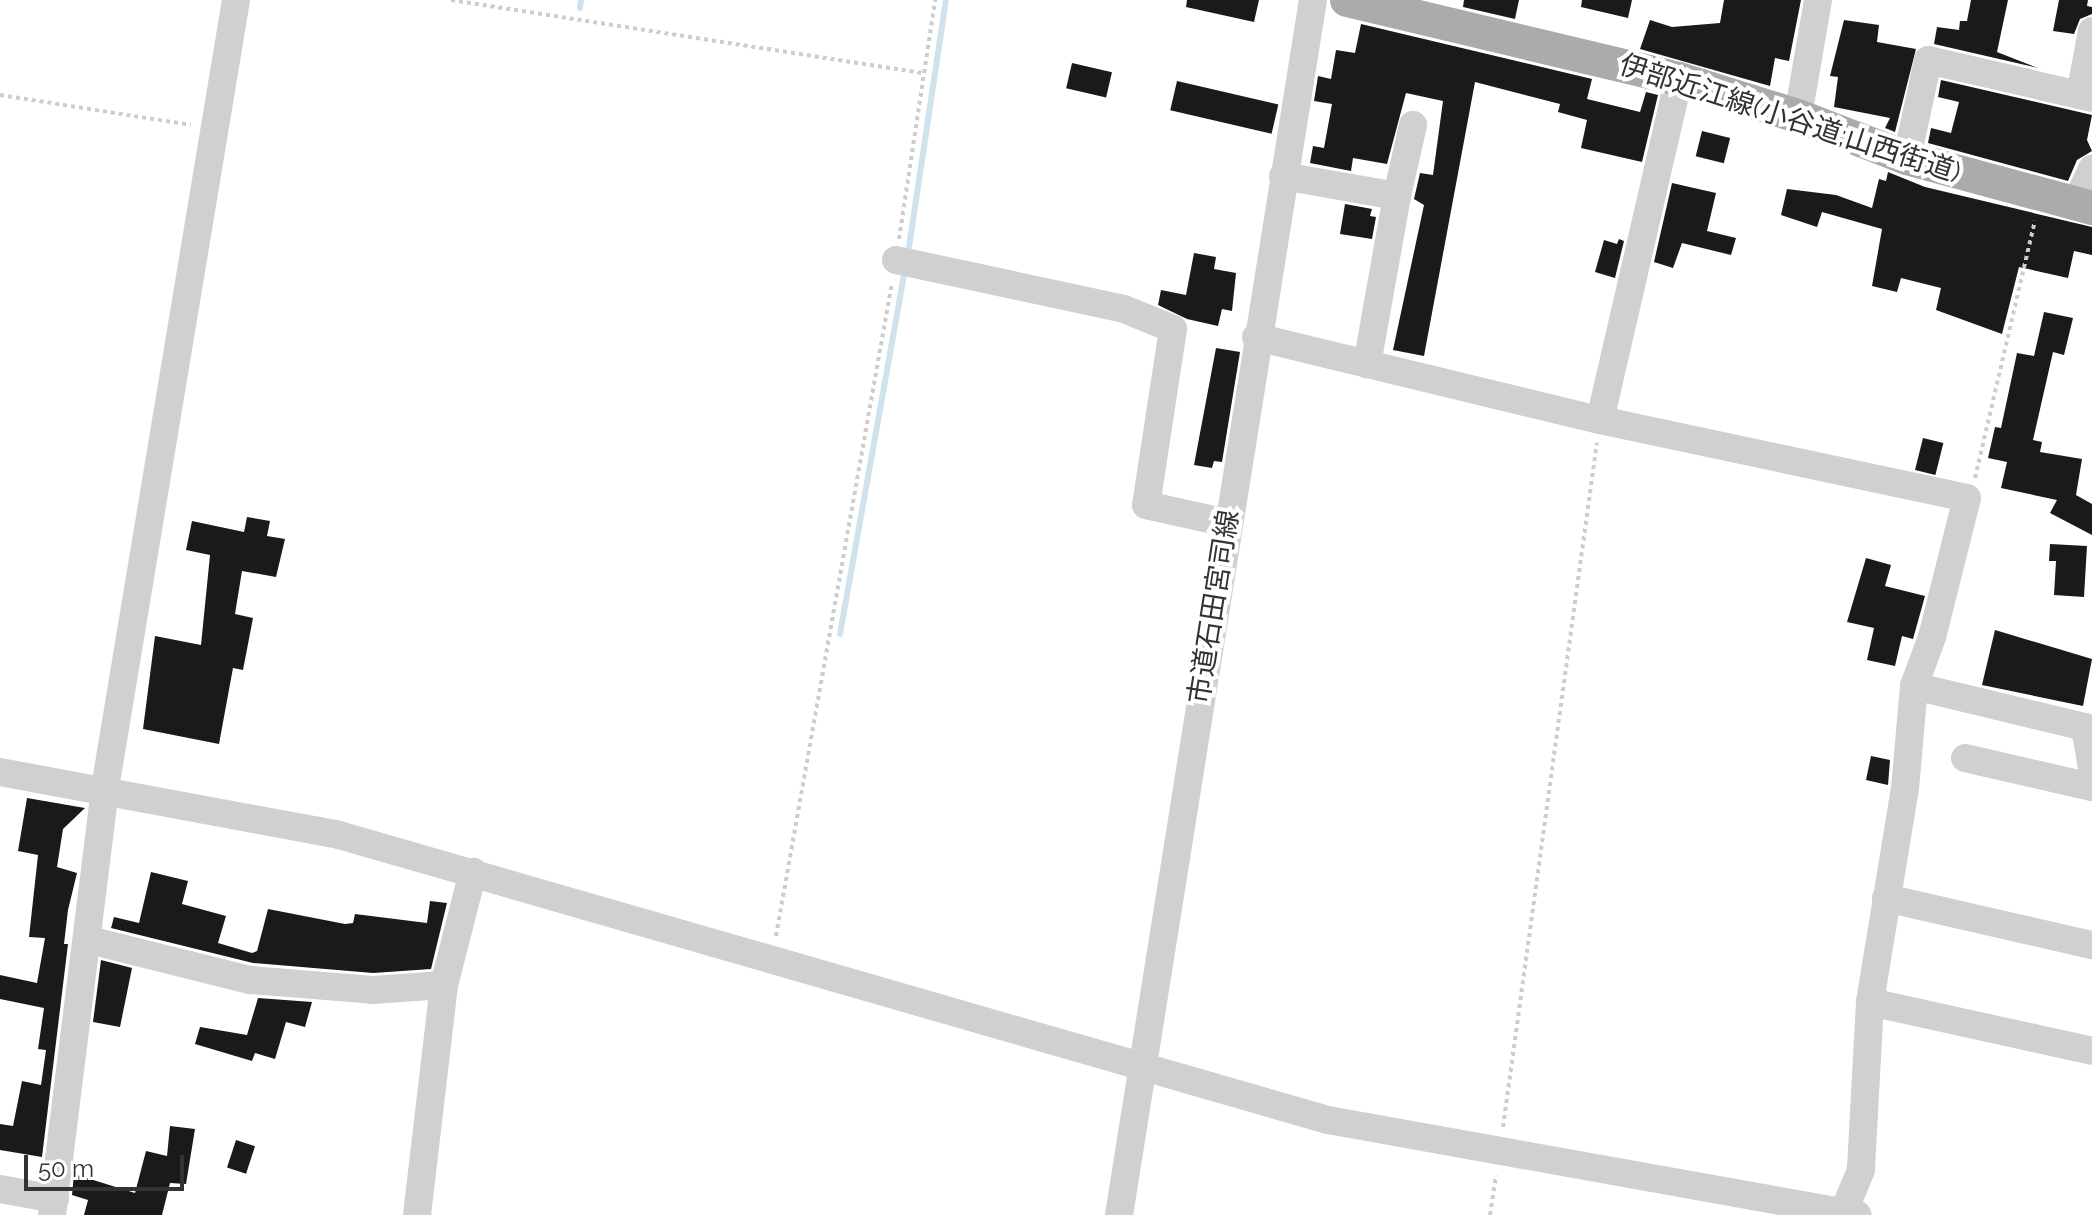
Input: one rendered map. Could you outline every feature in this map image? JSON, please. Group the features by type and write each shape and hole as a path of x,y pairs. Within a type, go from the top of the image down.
{"main road":[{"name":"伊部近江線(小谷道;山西街道)","path":"1347,0 1679,79 1798,116 1907,158 2084,205"}],"street":[{"path":"0,1189 53,1207 89,940 105,788 236,0"},
{"name":"市道石田宮司線","path":"1119,1215 1256,337 1313,0"},
{"path":"1798,116 1818,0"},
{"path":"1907,158 1928,60 2086,97 2090,47"},
{"path":"1600,420 1679,79"},
{"path":"1367,364 1413,125"},
{"path":"2084,205 2092,168"},
{"path":"1283,176 1397,196"},
{"path":"896,260 1124,309 1173,329 1146,505 1227,523"},
{"path":"0,772 105,788 339,835 773,957 1328,1120 1499,1154 1851,1213 1861,1170 1870,1002 1905,788 1914,686 1932,637 1967,498 1600,420 1256,337"},
{"path":"1914,686 2085,727 2091,760"},
{"path":"1965,758 2092,787"},
{"path":"417,1215 444,985 473,872"},
{"path":"1886,898 2092,945"},
{"path":"89,940 250,980 373,990 444,985"},
{"path":"1870,1002 2092,1051"}],"path":[{"path":"451,0 925,73"},
{"path":"773,957 896,260 935,0"},
{"path":"0,95 214,128"},
{"path":"1967,498 2041,195"},
{"path":"1490,1215 1600,420"}],"building":[{"path":"1187,0 1259,0 1254,22 1186,7"},
{"path":"1464,0 1519,0 1515,19 1463,7"},
{"path":"1582,0 1632,0 1628,18 1581,7"},
{"path":"1724,0 1801,0 1789,61 1775,58 1770,86 1640,49 1650,20 1672,27 1720,23"},
{"path":"1971,0 2008,0 1997,52 2038,68 1934,44 1937,27 1959,30 1960,21 1967,21"},
{"path":"2059,0 2088,0 2087,6 2092,7 2092,14 2080,19 2074,34 2053,31"},
{"path":"1844,20 1879,25 1877,42 1916,49 1895,132 1885,128 1890,118 1834,107 1838,77 1830,76"},
{"path":"1361,24 1592,79 1587,99 1640,112 1646,92 1658,95 1642,162 1581,148 1587,120 1558,112 1560,104 1475,82 1424,356 1393,350 1424,205 1414,199 1420,173 1433,175 1443,101 1406,93 1387,164 1353,158 1351,171 1310,163 1313,146 1324,148 1332,104 1314,101 1318,76 1331,79 1336,50 1355,53"},
{"path":"1072,63 1112,72 1106,98 1066,88"},
{"path":"1941,80 2092,115 2087,140 2092,151 2077,160 2068,181 1928,143 1931,128 1951,133 1959,102 1938,97"},
{"path":"1177,81 1278,104 1272,134 1170,110"},
{"path":"1702,131 1730,138 1724,163 1696,156"},
{"path":"1888,172 1925,187 2092,227 2092,255 2074,251 2068,278 2019,267 2002,334 1936,310 1941,288 1901,278 1897,292 1872,286 1882,229 1822,212 1817,227 1781,215 1787,189 1836,195 1872,208 1879,179 1886,181"},
{"path":"1672,183 1716,193 1707,231 1736,238 1731,255 1682,243 1673,268 1654,262"},
{"path":"1345,204 1372,209 1370,216 1376,217 1372,239 1340,234"},
{"path":"1619,239 1624,241 1615,278 1595,272 1604,240 1617,244"},
{"path":"1194,253 1216,257 1214,269 1236,273 1232,311 1222,309 1218,326 1187,319 1158,305 1161,290 1186,295"},
{"path":"2044,312 2073,318 2064,355 2053,352 2033,440 2042,442 2040,452 2082,459 2076,495 2092,504 2092,535 2050,513 2057,500 2001,488 2007,462 1988,458 1995,427 2001,428 2017,353 2034,356"},
{"path":"1216,348 1240,352 1222,462 1214,461 1212,468 1194,465"},
{"path":"1923,438 1943,443 1935,475 1915,470"},
{"path":"247,517 270,521 267,536 285,539 276,577 242,571 235,614 253,618 243,670 233,668 219,744 143,729 155,636 201,645 210,555 186,550 192,521 244,532"},
{"path":"2050,544 2087,546 2084,597 2054,595 2056,561 2049,561"},
{"path":"1866,558 1891,565 1885,586 1925,596 1913,639 1902,636 1895,666 1867,660 1874,628 1847,622"},
{"path":"1995,630 2092,659 2083,706 1982,685"},
{"path":"1871,756 1890,760 1888,785 1866,780"},
{"path":"27,798 85,808 63,829 57,867 77,873 68,910 64,944 68,944 42,1157 0,1150 0,1124 13,1126 22,1081 41,1085 46,1050 38,1049 44,1008 0,999 0,975 37,983 45,938 29,937 38,855 18,851"},
{"path":"151,872 188,881 182,904 226,916 218,943 252,953 257,951 268,909 345,924 353,923 355,914 427,923 430,901 447,903 431,969 373,973 253,963 111,928 114,917 139,923"},
{"path":"101,960 132,968 120,1027 93,1022"},
{"path":"258,998 312,1002 305,1027 286,1022 275,1059 255,1053 252,1061 195,1044 200,1027 247,1035"},
{"path":"170,1126 195,1129 186,1184 170,1183 162,1215 84,1215 88,1200 72,1195 74,1174 135,1193 146,1151 167,1156"},
{"path":"236,1140 255,1146 246,1174 227,1168"}],"waterway":[{"path":"580,8 581,0"},
{"path":"909,247 946,0"},
{"path":"840,634 904,275"}]}
